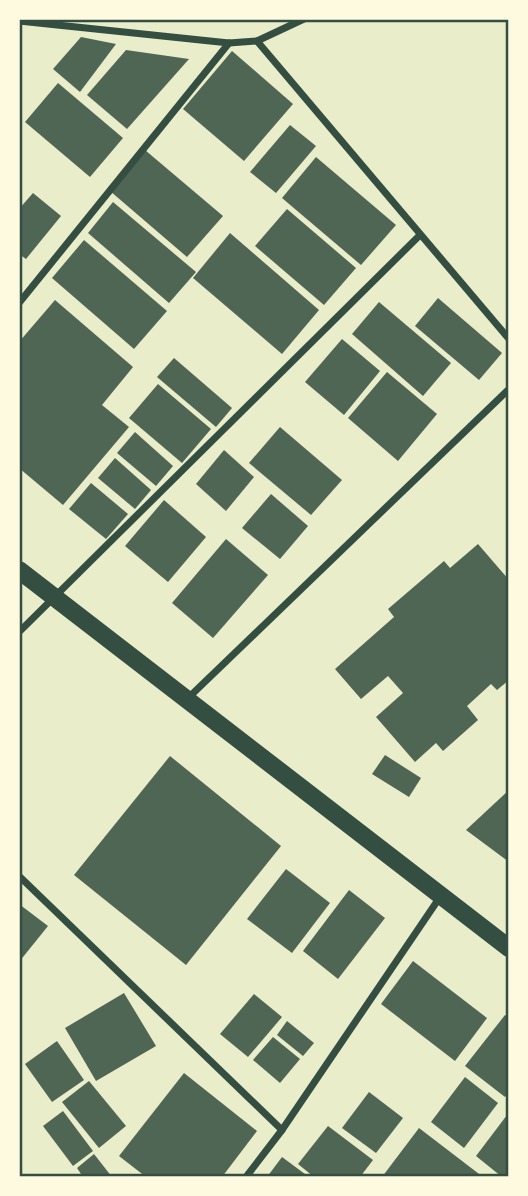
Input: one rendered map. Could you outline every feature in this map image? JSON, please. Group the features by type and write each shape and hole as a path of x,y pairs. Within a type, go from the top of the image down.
{"main road":[{"path":"19,570 509,948"}],"street":[{"path":"19,21 229,43 257,40 304,19"},
{"path":"257,40 509,339"},
{"path":"19,303 229,43"},
{"path":"19,632 420,235"},
{"path":"185,700 509,389"},
{"path":"19,876 282,1130"},
{"path":"246,1177 282,1130 440,897"}],"building":[{"path":"81,37 116,44 80,92 53,69"},
{"path":"126,50 189,59 127,129 87,95"},
{"path":"232,51 293,104 244,161 183,109"},
{"path":"58,83 123,138 90,177 25,122"},
{"path":"290,125 316,146 276,193 250,172"},
{"path":"145,150 223,216 187,257 110,191"},
{"path":"316,157 396,225 361,265 282,198"},
{"path":"33,193 61,216 26,259 19,254 19,209"},
{"path":"113,202 196,272 169,303 88,233"},
{"path":"287,209 356,268 324,305 255,246"},
{"path":"230,233 319,310 282,354 193,278"},
{"path":"84,240 167,311 134,349 52,278"},
{"path":"438,298 502,353 479,380 415,326"},
{"path":"55,300 133,367 102,405 129,427 63,505 19,468 19,342"},
{"path":"379,302 451,363 423,396 352,334"},
{"path":"342,339 380,371 344,415 305,382"},
{"path":"174,358 232,408 216,427 157,377"},
{"path":"387,372 437,414 398,461 348,418"},
{"path":"158,384 211,429 182,463 129,418"},
{"path":"280,427 342,480 311,515 249,463"},
{"path":"135,432 173,466 156,486 117,453"},
{"path":"224,450 254,477 226,511 196,484"},
{"path":"115,458 151,490 135,509 98,478"},
{"path":"91,483 128,514 106,539 69,509"},
{"path":"271,494 308,526 280,559 242,528"},
{"path":"164,500 206,537 168,582 125,546"},
{"path":"226,539 268,575 213,638 172,603"},
{"path":"478,544 509,580 509,680 497,690 491,684 467,706 478,720 443,751 436,743 415,762 376,717 403,693 388,676 361,699 335,669 394,617 388,609 444,561 450,568"},
{"path":"385,755 421,778 409,797 372,774"},
{"path":"170,756 281,846 186,965 74,875"},
{"path":"509,790 509,862 466,830"},
{"path":"286,869 330,903 292,953 247,919"},
{"path":"349,890 385,918 338,979 303,951"},
{"path":"19,904 48,926 19,962"},
{"path":"413,961 487,1018 455,1061 381,1004"},
{"path":"124,993 156,1046 96,1081 65,1028"},
{"path":"254,994 282,1017 248,1057 220,1034"},
{"path":"505,1015 509,1018 509,1092 505,1097 465,1066"},
{"path":"287,1021 314,1043 303,1056 277,1035"},
{"path":"273,1037 300,1059 280,1083 253,1060"},
{"path":"57,1041 84,1080 52,1102 25,1064"},
{"path":"184,1073 257,1131 222,1177 146,1177 119,1156"},
{"path":"465,1077 498,1103 464,1148 431,1122"},
{"path":"89,1081 126,1126 99,1148 62,1102"},
{"path":"369,1092 403,1118 376,1153 342,1128"},
{"path":"63,1111 93,1151 73,1166 43,1126"},
{"path":"507,1115 509,1177 502,1177 476,1156"},
{"path":"328,1126 373,1160 360,1177 314,1177 298,1164"},
{"path":"419,1128 483,1177 382,1177"},
{"path":"94,1154 112,1177 83,1177 77,1168"},
{"path":"282,1157 309,1177 267,1177"}]}
